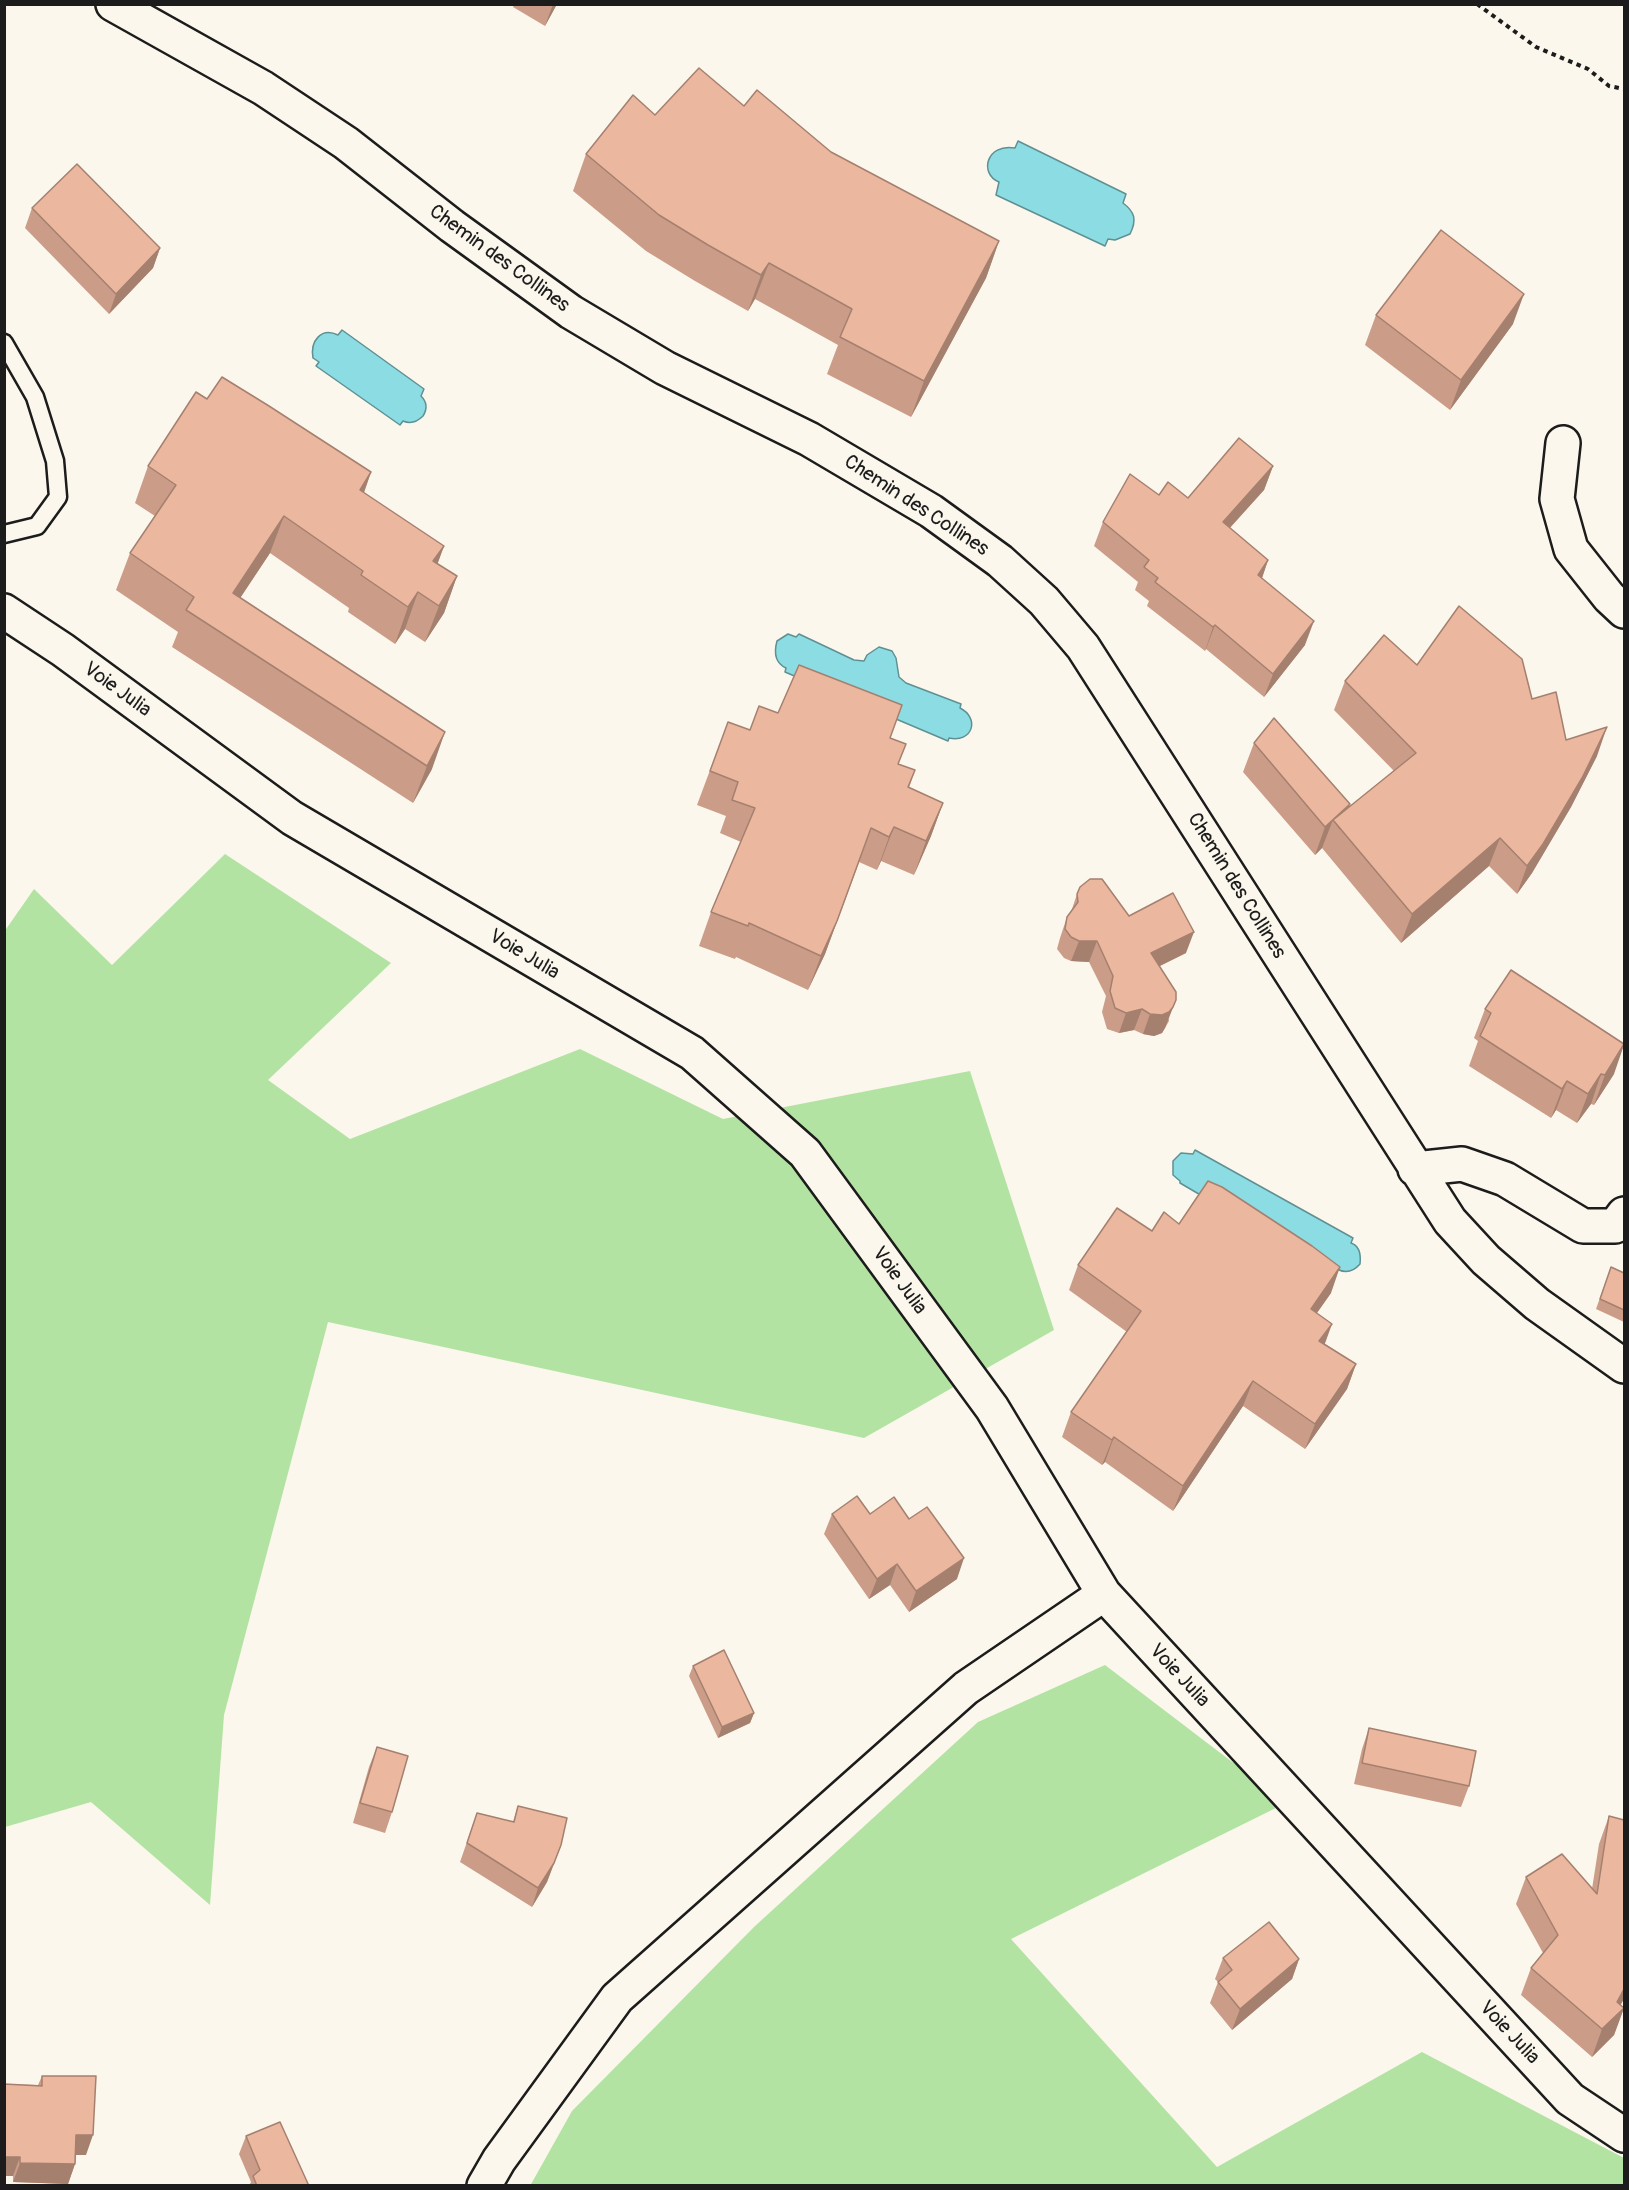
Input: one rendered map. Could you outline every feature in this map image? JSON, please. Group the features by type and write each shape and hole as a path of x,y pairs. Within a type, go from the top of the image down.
{"street":[{"name":"Chemin des Collines","path":"113,4 263,88 346,143 452,226 570,312 665,368 809,439 931,511 1000,561 1044,601 1083,647 1450,1221 1486,1260 1538,1304 1624,1366"},
{"path":"1563,443 1557,499 1571,549 1609,597 1624,611"},
{"name":"Voie Julia","path":"4,611 63,650 292,818 692,1053 796,1146 812,1163 992,1408 1104,1594 1570,2099 1624,2135"},
{"path":"1415,1168 1462,1164 1505,1179 1583,1226 1615,1226 1624,1214"},
{"path":"484,2186 499,2160 617,1998 966,1688 1104,1594"}],"lane":[{"path":"4,343 35,397 55,461 58,497 38,526 4,534"}],"path":[{"path":"1477,4 1536,46 1588,69 1609,86 1624,89"}],"green space":[{"path":"225,854 391,963 268,1080 350,1139 580,1049 723,1119 970,1071 1054,1330 864,1438 328,1322 224,1715 210,1905 91,1802 5,1827 4,932 34,889 112,965"},
{"path":"1105,1665 1286,1803 1011,1939 1217,2167 1422,2052 1624,2158 1624,2186 530,2186 572,2111 754,1927 978,1722"}],"water":[{"path":"1018,141 1126,194 1123,203 1134,217 1134,225 1130,234 1115,240 1108,239 1105,246 996,195 999,182 989,173 989,160 997,150 1015,148"},
{"path":"342,330 424,389 421,396 426,403 423,416 413,422 403,421 400,425 316,366 319,362 313,358 315,341 322,334 338,335"},
{"path":"788,634 796,637 799,634 854,660 864,661 867,655 879,647 892,651 896,658 899,677 906,683 961,704 960,708 966,712 972,723 971,729 964,737 949,738 948,741 785,672 786,668 776,657 776,649 777,641"},
{"path":"1195,1150 1353,1238 1351,1243 1359,1251 1360,1264 1355,1269 1343,1271 1337,1269 1334,1273 1180,1183 1173,1175 1173,1161 1181,1153 1193,1154"}],"building":[{"path":"699,68 744,106 757,90 831,152 999,241 924,381 840,337 852,309 769,263 761,275 708,245 659,215 586,154 633,95 655,115"},
{"path":"77,164 160,248 116,294 32,208"},
{"path":"1441,230 1524,294 1461,380 1376,315"},
{"path":"222,377 371,472 360,490 444,546 433,561 457,576 439,606 418,592 408,607 361,575 363,571 284,516 233,593 445,732 427,766 186,610 194,597 130,553 176,485 148,466 196,392 207,399"},
{"path":"1239,438 1273,466 1223,522 1268,560 1258,575 1314,621 1273,674 1215,625 1213,627 1155,582 1158,578 1144,567 1149,560 1103,522 1130,474 1159,495 1168,482 1188,498"},
{"path":"1459,606 1522,659 1532,699 1556,692 1566,740 1607,727 1582,778 1543,844 1527,866 1500,838 1412,914 1333,820 1416,753 1345,681 1384,635 1417,665"},
{"path":"799,665 902,705 890,738 906,744 898,764 915,770 908,787 943,803 926,841 894,827 889,837 871,828 837,921 821,956 749,923 748,926 711,912 755,808 732,800 738,782 710,771 728,722 750,730 759,706 778,713"},
{"path":"1274,718 1350,804 1325,827 1254,743"},
{"path":"1090,879 1102,879 1129,916 1173,893 1194,932 1151,953 1176,992 1176,1000 1169,1012 1162,1015 1150,1014 1142,1009 1126,1013 1115,1008 1110,991 1113,976 1097,941 1079,941 1071,937 1065,929 1067,917 1078,902 1077,894 1080,887"},
{"path":"1511,970 1624,1044 1605,1075 1601,1074 1588,1094 1567,1081 1562,1089 1480,1036 1491,1013 1485,1009"},
{"path":"1208,1181 1222,1187 1340,1267 1311,1309 1332,1324 1319,1341 1356,1364 1315,1424 1253,1381 1183,1486 1114,1437 1112,1440 1071,1412 1141,1311 1078,1265 1117,1208 1152,1231 1164,1212 1179,1224"},
{"path":"1611,1267 1624,1273 1624,1310 1600,1299"},
{"path":"857,1496 870,1514 894,1497 909,1519 927,1507 964,1558 916,1591 897,1564 877,1579 832,1514"},
{"path":"724,1650 754,1713 722,1727 693,1666"},
{"path":"1369,1728 1476,1751 1469,1786 1362,1763"},
{"path":"377,1747 408,1756 392,1812 360,1803"},
{"path":"518,1806 567,1818 554,1863 538,1888 467,1843 477,1813 514,1822"},
{"path":"1609,1816 1624,1820 1624,1989 1617,2002 1624,2008 1602,2029 1531,1968 1558,1935 1526,1877 1562,1854 1597,1894"},
{"path":"1269,1922 1299,1959 1240,2009 1218,1982 1232,1970 1223,1958"},
{"path":"42,2076 96,2076 93,2135 76,2135 75,2164 20,2163 20,2157 4,2157 4,2084 42,2086"},
{"path":"280,2122 309,2186 257,2186 253,2176 260,2170 246,2136"}]}
